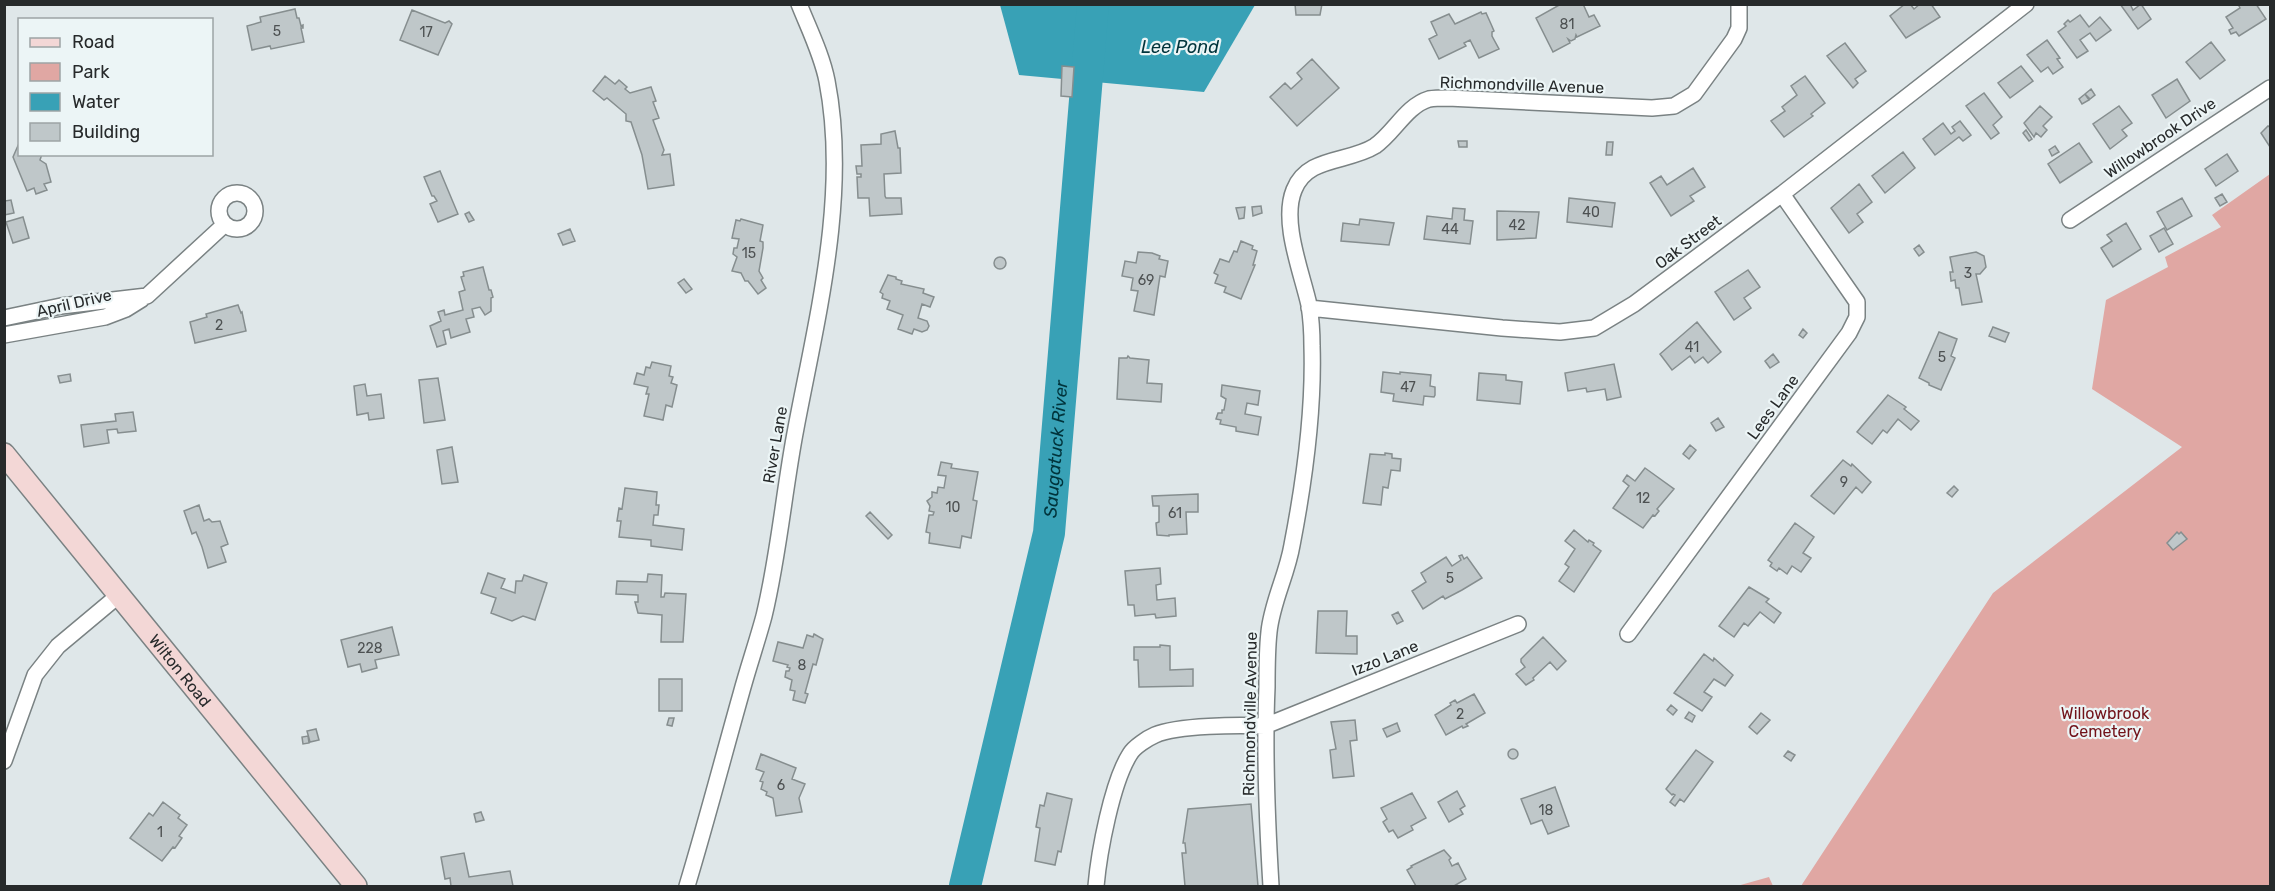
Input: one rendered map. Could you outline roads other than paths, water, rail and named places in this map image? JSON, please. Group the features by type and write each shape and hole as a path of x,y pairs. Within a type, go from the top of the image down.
{"main road":[{"name":"Wilton Road","path":"4,454 356,886"}],"street":[{"name":"River Lane","path":"687,886 764,615 827,254 833,173 831,104 821,59 799,4"},
{"name":"Richmondville Avenue","path":"1271,886 1265,726 1269,632 1273,607 1292,546 1306,446 1312,347 1309,308 1294,245 1290,216 1291,199 1295,187 1305,173 1323,163 1354,156 1375,146 1411,110 1429,99 1652,108 1674,106 1694,94 1734,39 1739,28 1738,4"},
{"name":"Oak Street","path":"1309,308 1502,328 1560,332 1594,328 1634,304 1782,194 2026,4"},
{"name":"Willowbrook Drive","path":"2070,220 2271,88"},
{"name":"Lees Lane","path":"1628,634 1849,333 1857,317 1857,302 1782,194"},
{"name":"April Drive","path":"4,335 105,316 126,309 147,296 224,225"},
{"name":"April Drive","path":"4,318 61,306 147,296"},
{"path":"4,761 35,675 58,646 119,595"},
{"name":"Izzo Lane","path":"1265,726 1518,624"},
{"path":"1096,886 1098,862 1118,777 1131,752 1156,734 1183,729 1241,725 1265,726"}],"water":[{"name":"Lee Pond","path":"1000,5 1255,5 1204,92 1019,75"}],"waterway":[{"name":"Saugatuck River","path":"965,886 1049,533 1093,4"}],"park label":[{"name":"Willowbrook Cemetery","path":"2105,722"}]}
